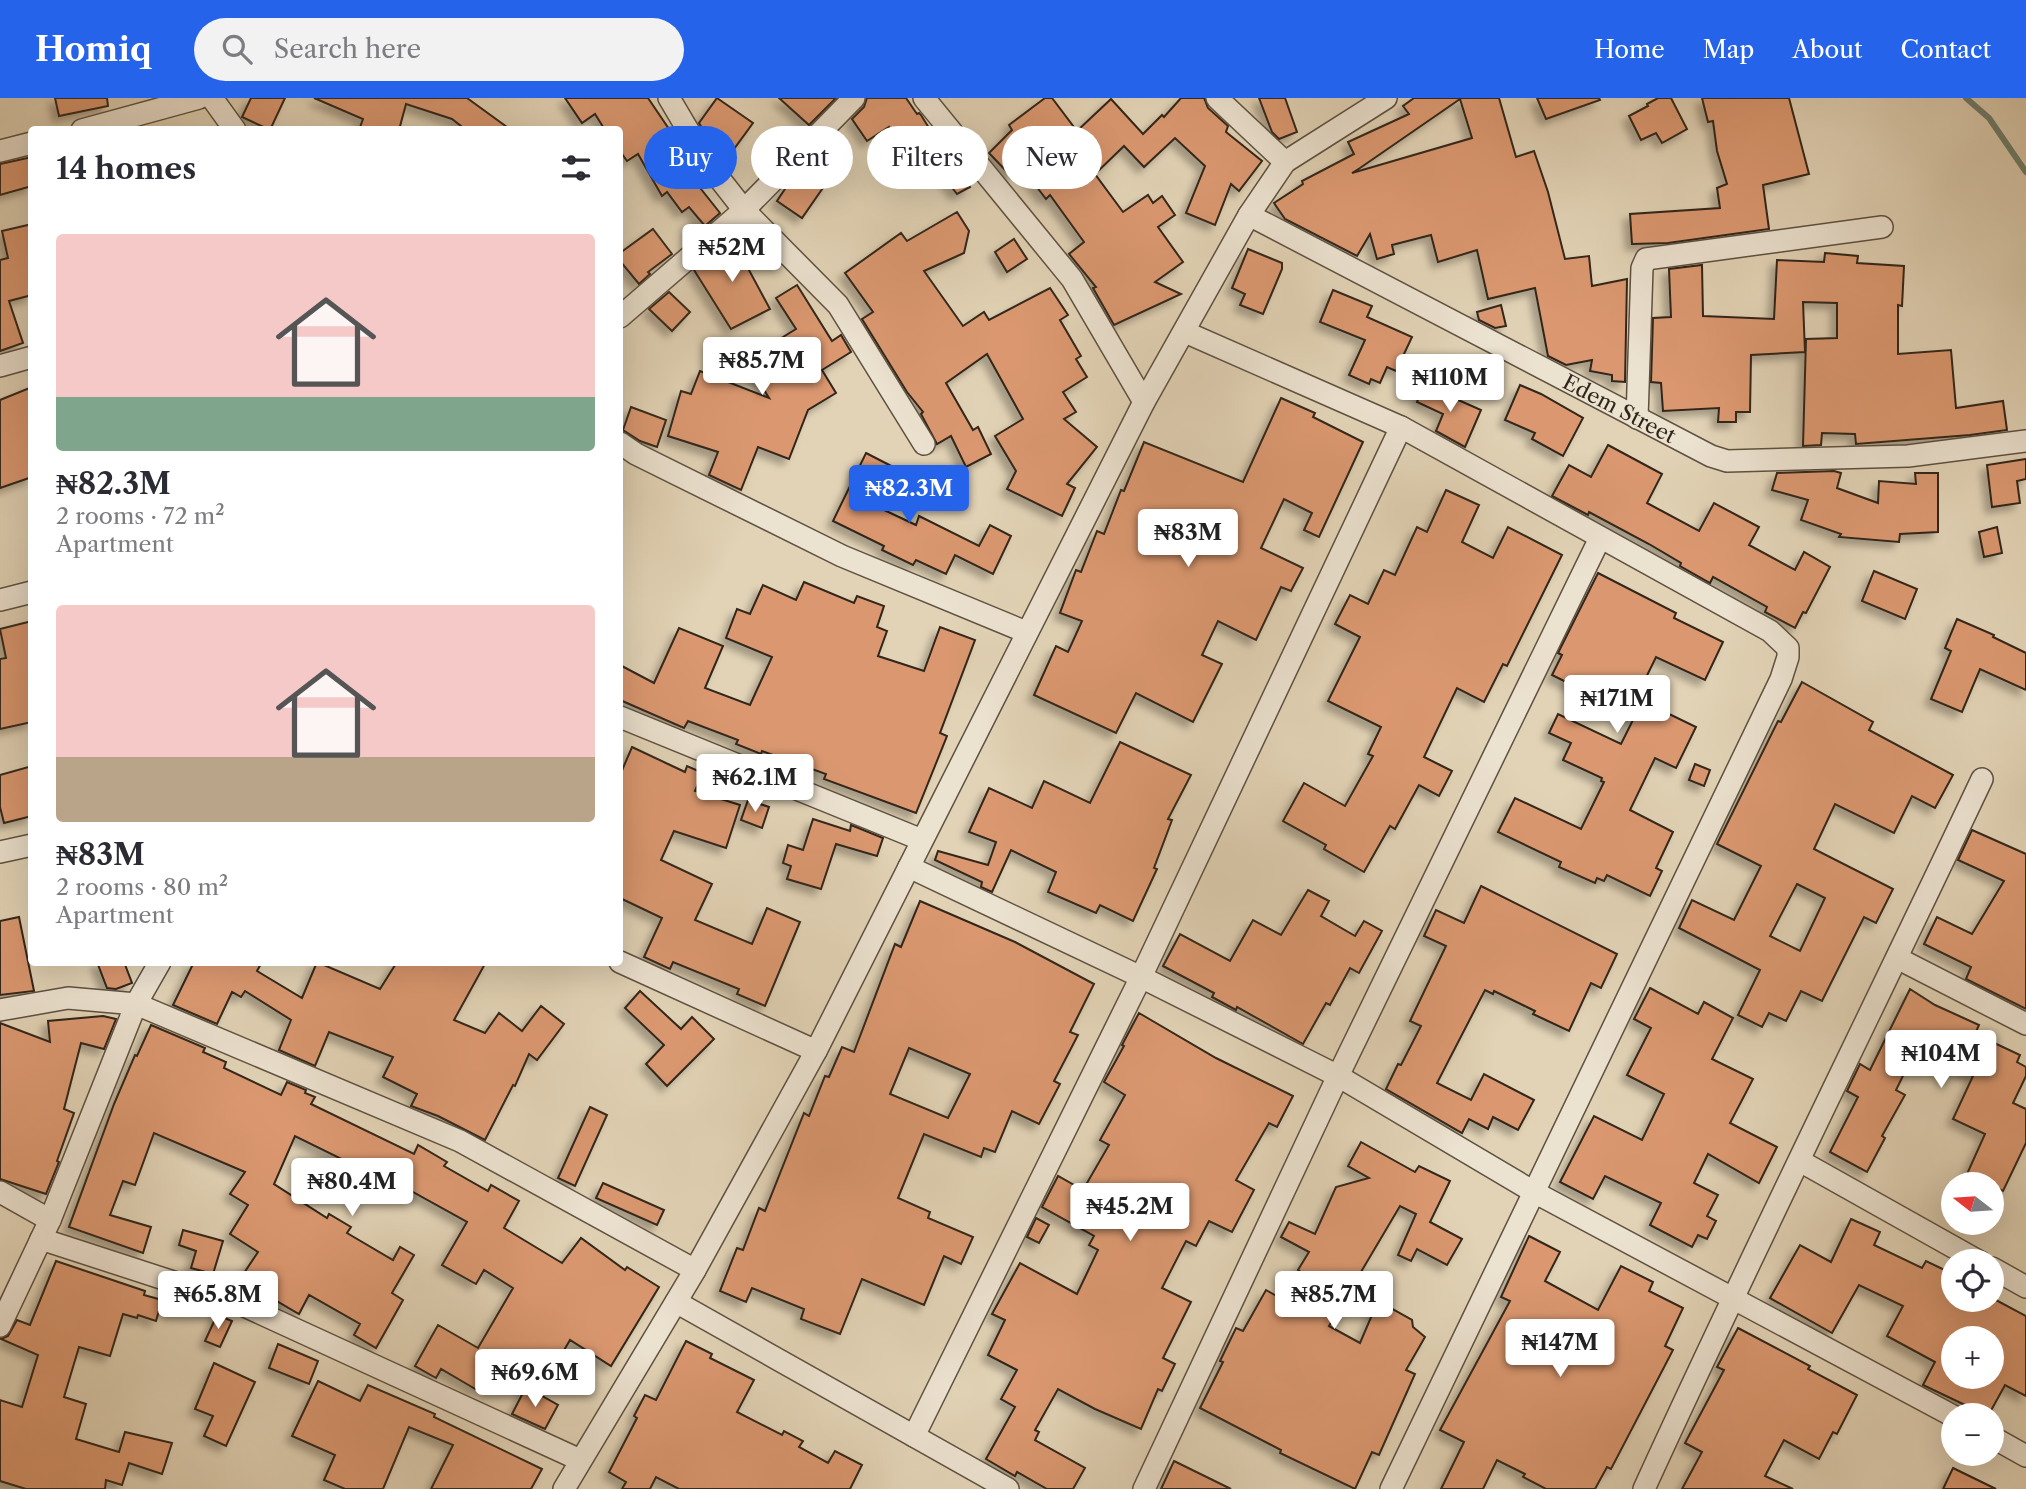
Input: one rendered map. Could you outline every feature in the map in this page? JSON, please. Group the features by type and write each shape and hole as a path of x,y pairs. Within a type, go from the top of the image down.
{"street":[{"path":"97,126 199,98"},
{"path":"212,98 232,126"},
{"path":"669,98 708,164 744,210 838,305 925,444"},
{"path":"623,314 744,210 854,98"},
{"path":"924,98 1072,279 1144,402"},
{"path":"1217,98 1285,162"},
{"path":"564,1489 695,1270 816,1051 1144,402 1249,215 1285,162 1386,98"},
{"path":"0,151 28,144"},
{"name":"Edem Street","path":"1249,215 1637,418 1711,456 1727,461 1908,456 2026,441"},
{"path":"1637,418 1642,268 1646,258 1882,227"},
{"path":"1185,332 1401,427 1770,631 1788,648 1781,679 1391,1489"},
{"path":"0,366 28,358"},
{"path":"914,1436 1142,976 1401,427"},
{"path":"623,445 842,556 1026,632"},
{"path":"1144,1489 1338,1076 1600,538"},
{"path":"0,600 28,593"},
{"path":"623,718 922,840"},
{"path":"1644,1489 1731,1297 1800,1161 1982,779"},
{"path":"0,852 28,846"},
{"path":"909,867 1142,976 1338,1076 1534,1192 1941,1410"},
{"path":"1897,958 2026,1024"},
{"path":"623,963 816,1051"},
{"path":"0,1326 46,1230 136,1004 158,966"},
{"path":"0,1010 68,998 136,1004 460,1141 695,1270"},
{"path":"1800,1161 1957,1249"},
{"path":"0,1192 46,1230 238,1303 580,1460"},
{"path":"2004,1275 2026,1287"},
{"path":"676,1302 1008,1489"},
{"path":"2004,1443 2026,1455"}],"building":[{"path":"55,98 107,98 108,106 59,116"},
{"path":"251,98 285,98 272,126 261,126 242,117"},
{"path":"314,98 467,98 506,126 461,126 452,119 406,104 400,126 360,126 363,119"},
{"path":"565,98 648,98 667,126 644,126 644,164 638,154 627,161 623,155 623,126 602,126 595,114 582,123"},
{"path":"717,98 753,123 737,145 737,126 701,126 699,123"},
{"path":"779,98 836,98 809,125"},
{"path":"867,98 906,98 928,126 867,126 867,141 852,119 864,107"},
{"path":"1045,98 1052,98 1073,126 1010,126"},
{"path":"1181,98 1204,98 1208,108 1228,126 1226,132 1262,161 1239,191 1231,184 1215,225 1186,213 1205,166 1175,138 1144,167 1124,146 1102,167 1102,126 1082,126 1111,99 1143,134 1162,115 1164,117"},
{"path":"1259,98 1285,98 1297,132 1279,139 1272,132"},
{"path":"1414,98 1499,98 1516,157 1534,151 1548,192 1565,259 1589,256 1592,286 1627,279 1625,382 1612,381 1612,375 1590,371 1592,360 1566,365 1548,356 1535,288 1488,299 1477,250 1438,262 1431,235 1392,245 1394,254 1377,259 1370,234 1357,256 1285,219 1274,203 1303,184 1302,181 1354,154 1348,142 1409,114 1403,106","holes":["1460,99 1472,138 1352,173"]},
{"path":"1537,98 1599,98 1600,100 1546,119"},
{"path":"1658,98 1671,98 1687,129 1662,143 1656,133 1641,140 1629,116"},
{"path":"1702,98 1789,98 1809,174 1763,185 1769,229 1668,243 1632,244 1630,214 1720,208 1717,188 1727,184 1717,151 1713,121 1708,122"},
{"path":"1002,140 1002,167 989,153"},
{"path":"28,158 28,187 0,195 0,164"},
{"path":"1102,184 1123,212 1148,195 1153,203 1162,196 1175,215 1158,227 1183,262 1155,282 1181,294 1114,325 1093,288 1096,287 1069,254 1084,242 1050,195 1046,199 1038,189 1102,189"},
{"path":"658,189 701,189 720,213 705,226 689,207 682,212 667,192 662,196"},
{"path":"785,189 822,189 802,218 777,201"},
{"path":"953,189 966,189 957,194"},
{"path":"957,212 969,231 964,253 924,271 963,326 984,312 989,320 1050,288 1068,315 1060,320 1081,356 1076,359 1087,377 1063,392 1076,412 1064,419 1097,447 1067,484 1075,488 1062,516 1007,489 1016,471 995,436 1023,419 987,354 946,383 973,430 978,427 991,454 966,467 951,436 937,444 921,414 923,412 907,392 862,319 873,312 845,273 901,233 907,241"},
{"path":"28,225 28,296 9,301 23,343 0,351 0,260 8,258 2,231"},
{"path":"653,229 672,254 648,272 650,274 639,284 623,265 623,251"},
{"path":"736,234 750,252 743,259 770,309 731,329 694,270 724,248 722,246"},
{"path":"1014,239 1027,259 1007,272 995,252"},
{"path":"1248,249 1282,263 1263,314 1240,305 1245,294 1232,288"},
{"path":"1825,253 1858,256 1857,263 1904,266 1902,306 1898,305 1898,354 1951,350 1956,408 2003,401 2007,430 1856,444 1855,434 1822,433 1821,445 1803,446 1806,339 1837,338 1837,303 1803,302 1805,352 1751,355 1750,412 1736,412 1736,422 1718,422 1719,408 1663,411 1661,383 1651,382 1653,318 1671,317 1669,269 1702,265 1703,316 1774,319 1777,260 1824,262"},
{"path":"797,285 832,341 841,335 851,352 822,370 836,393 808,410 789,459 758,447 741,490 709,475 718,452 668,436 681,391 691,394 700,371 769,398 754,374 757,371 749,358 796,329 776,298"},
{"path":"1333,290 1372,306 1367,317 1412,337 1396,371 1387,367 1380,383 1371,379 1369,384 1349,375 1365,340 1320,322"},
{"path":"669,292 690,312 672,331 649,309"},
{"path":"1501,305 1506,326 1495,328 1479,320 1477,312"},
{"path":"1425,382 1440,388 1438,391 1481,410 1465,447 1436,431 1443,414 1417,402"},
{"path":"1520,385 1583,418 1563,456 1532,439 1535,433 1505,420"},
{"path":"28,389 28,478 0,488 0,400"},
{"path":"1281,398 1315,413 1313,417 1363,442 1319,537 1304,530 1312,513 1284,499 1261,548 1303,568 1291,591 1281,587 1256,640 1218,621 1202,655 1222,664 1193,722 1136,693 1116,733 1034,695 1056,646 1068,652 1082,621 1060,613 1076,570 1081,572 1097,531 1104,534 1144,442 1243,482"},
{"path":"631,407 666,420 657,447 640,441 623,430"},
{"path":"1608,445 1662,474 1647,503 1699,531 1714,503 1759,527 1749,545 1795,570 1804,552 1830,567 1795,628 1765,612 1767,607 1713,577 1710,583 1649,544 1552,496 1569,465 1591,477"},
{"path":"866,453 903,472 884,510 916,525 919,516 979,546 990,525 1011,536 993,574 955,555 946,574 916,560 913,565 882,550 884,546 833,521"},
{"path":"2026,459 2026,479 2017,481 2020,503 1992,507 1987,465"},
{"path":"1777,473 1841,473 1837,488 1878,503 1879,481 1916,484 1915,473 1938,473 1938,532 1900,534 1899,542 1839,537 1841,534 1801,520 1808,500 1772,490"},
{"path":"1446,490 1479,505 1462,542 1493,558 1508,527 1562,555 1507,666 1503,664 1484,702 1457,688 1424,757 1452,771 1439,796 1419,785 1395,829 1390,826 1364,872 1324,849 1326,845 1283,821 1304,783 1345,806 1373,756 1368,754 1381,727 1328,701 1360,637 1335,624 1350,595 1368,604 1384,570 1395,575 1417,527 1427,532"},
{"path":"1997,527 2002,553 1984,557 1979,532"},
{"path":"1874,571 1917,589 1905,619 1862,601"},
{"path":"1598,573 1676,613 1674,618 1723,642 1705,680 1656,657 1636,698 1696,727 1676,768 1655,758 1630,810 1673,832 1656,868 1662,871 1650,896 1607,875 1604,881 1597,878 1595,883 1559,867 1561,862 1498,832 1515,798 1581,829 1604,782 1601,781 1602,778 1563,760 1571,743 1549,733 1558,714 1621,744 1635,716 1552,675 1562,655 1558,653"},
{"path":"804,582 854,603 857,596 884,606 877,627 887,631 878,656 924,671 940,627 975,640 940,733 947,736 916,813 824,779 826,774 736,744 738,740 688,721 684,728 623,701 623,667 654,683 679,628 723,646 705,688 750,705 772,657 726,638 737,609 750,614 763,585 796,600"},
{"path":"1957,619 2026,653 2026,690 1980,669 1962,712 1931,699 1951,651 1945,648"},
{"path":"28,622 28,723 0,729 0,659 6,658 0,629"},
{"path":"1802,682 1873,722 1869,730 1953,775 1935,808 1912,796 1894,833 1835,804 1814,849 1893,889 1876,923 1864,917 1822,1001 1801,991 1786,1021 1769,1013 1762,1027 1738,1015 1760,970 1679,928 1692,900 1734,920 1761,866 1717,844 1778,721 1781,722","holes":["1797,884 1825,898 1800,951 1770,936"]},
{"path":"1120,742 1191,775 1168,819 1172,820 1154,868 1157,869 1133,921 1100,905 1096,913 1048,892 1056,872 1011,850 992,892 981,887 982,882 935,860 938,851 988,865 996,842 969,832 989,788 1032,808 1044,781 1090,803"},
{"path":"632,747 685,772 687,766 703,773 695,791 740,805 726,848 674,831 661,860 712,884 695,920 752,944 767,908 800,922 765,1006 737,994 739,989 673,962 670,969 644,957 662,918 623,899 623,768"},
{"path":"1695,764 1710,770 1704,786 1689,780"},
{"path":"28,767 28,817 4,823 0,807 0,775"},
{"path":"748,800 769,807 762,828 741,820"},
{"path":"813,819 850,831 851,825 883,838 877,856 836,844 821,889 787,879 791,866 783,863 788,845 803,850"},
{"path":"1972,830 2026,854 2026,1009 1966,979 1971,967 1924,944 1937,917 1972,934 2004,881 1958,860"},
{"path":"1481,886 1617,954 1601,988 1591,983 1569,1031 1533,1014 1535,1011 1494,991 1493,994 1485,990 1437,1083 1471,1100 1484,1074 1534,1100 1518,1130 1493,1117 1488,1129 1469,1119 1462,1133 1386,1089 1421,1026 1410,1021 1446,946 1424,936 1436,910 1464,923"},
{"path":"1308,890 1329,901 1321,916 1355,936 1364,921 1382,931 1359,973 1350,968 1330,1005 1326,1003 1303,1044 1237,1007 1236,1010 1212,997 1214,993 1163,966 1180,934 1230,961 1253,920 1281,935"},
{"path":"920,901 1015,942 1094,984 1070,1032 1078,1035 1054,1081 1060,1084 1039,1124 1012,1111 995,1152 984,1148 981,1157 924,1134 898,1198 930,1212 928,1218 973,1237 961,1264 944,1256 924,1305 862,1279 840,1334 801,1319 804,1309 752,1288 746,1302 720,1291 737,1248 743,1250 759,1208 765,1211 804,1113 809,1116 825,1076 829,1077 842,1047 854,1052 895,944 901,947","holes":["909,1048 970,1074 948,1118 890,1094"]},
{"path":"19,917 34,991 0,995 0,921"},
{"path":"99,966 126,966 132,983 116,989 107,988"},
{"path":"192,966 260,966 257,971 302,998 315,966 326,966 380,989 394,966 484,966 454,1020 485,1033 499,1013 522,1031 541,1006 564,1024 537,1060 529,1054 515,1086 513,1085 485,1140 438,1116 411,1106 417,1094 383,1077 393,1057 329,1032 315,1066 279,1050 291,1020 245,991 241,997 232,992 217,1024 173,1005"},
{"path":"1650,988 1698,1014 1704,1002 1733,1018 1712,1059 1753,1079 1730,1123 1777,1147 1759,1183 1708,1154 1694,1183 1718,1195 1707,1216 1716,1221 1707,1239 1698,1235 1692,1247 1650,1225 1661,1203 1605,1176 1593,1199 1560,1182 1594,1116 1642,1140 1664,1094 1627,1075 1651,1028 1634,1019"},
{"path":"1910,989 1935,1005 1979,1025 1975,1034 2020,1055 2017,1062 2026,1067 2026,1076 2013,1103 2026,1109 2026,1143 2004,1189 2004,1172 1968,1172 1985,1134 1953,1119 1973,1076 1916,1049 1896,1090 1905,1095 1882,1136 1885,1138 1867,1172 1830,1152 1858,1097 1847,1091 1860,1064 1870,1070"},
{"path":"640,991 681,1029 692,1017 714,1039 667,1086 646,1064 664,1045 625,1008"},
{"path":"1139,1013 1216,1058 1293,1096 1277,1127 1269,1123 1236,1180 1254,1190 1232,1232 1209,1221 1196,1246 1186,1241 1162,1288 1191,1302 1163,1358 1175,1364 1162,1391 1158,1389 1141,1429 1058,1389 1035,1430 1039,1432 1035,1440 1085,1468 1073,1489 1047,1489 1017,1472 1015,1476 986,1459 1015,1407 1001,1399 1017,1370 988,1355 1005,1320 992,1314 1020,1263 1077,1294 1098,1250 1089,1245 1094,1236 1042,1207 1058,1176 1083,1190 1109,1145 1100,1140 1125,1095 1104,1082"},
{"path":"103,1016 116,1019 104,1049 81,1043 64,1109 74,1113 46,1194 0,1179 0,1023 50,1042 48,1021"},
{"path":"151,1025 205,1048 203,1052 226,1062 224,1068 281,1095 287,1082 306,1090 305,1093 315,1097 311,1104 414,1154 418,1145 447,1162 444,1166 488,1191 491,1185 519,1201 504,1228 562,1263 581,1238 625,1270 627,1267 659,1287 611,1366 570,1340 545,1383 497,1355 477,1390 441,1369 436,1378 415,1366 438,1325 478,1348 513,1288 484,1270 476,1284 442,1265 467,1222 384,1176 382,1179 295,1136 274,1184 327,1218 329,1214 351,1227 347,1233 393,1260 400,1247 414,1255 392,1293 403,1300 376,1348 354,1335 360,1324 309,1295 299,1314 263,1293 260,1296 238,1282 258,1252 230,1234 248,1205 230,1194 245,1172 154,1133 135,1185 123,1181 110,1215 151,1227 143,1253 69,1227 114,1104"},
{"path":"590,1107 607,1115 575,1186 558,1178"},
{"path":"1361,1142 1415,1172 1419,1166 1450,1181 1430,1222 1462,1239 1447,1265 1417,1249 1411,1261 1398,1255 1416,1214 1400,1206 1329,1326 1360,1343 1378,1301 1412,1320 1413,1327 1425,1337 1406,1370 1415,1374 1379,1455 1372,1452 1355,1489 1280,1453 1281,1450 1200,1408 1236,1328 1243,1331 1266,1290 1289,1303 1306,1275 1298,1270 1309,1252 1281,1237 1289,1222 1315,1234 1336,1187 1369,1178 1348,1166"},
{"path":"603,1183 664,1210 657,1225 596,1198"},
{"path":"1036,1218 1049,1225 1039,1243 1027,1237"},
{"path":"1851,1219 1880,1232 1874,1245 1922,1268 1926,1261 1941,1268 1941,1312 2004,1312 2004,1304 2026,1316 2026,1396 2004,1387 2004,1326 1941,1326 1941,1389 2003,1389 1995,1403 1961,1403 1923,1385 1935,1362 1887,1336 1903,1306 1859,1285 1832,1333 1770,1298 1800,1245 1831,1262"},
{"path":"183,1230 223,1241 213,1274 191,1268 196,1251 179,1245"},
{"path":"1529,1236 1560,1252 1545,1281 1598,1310 1621,1266 1653,1282 1649,1291 1683,1308 1665,1346 1673,1350 1611,1469 1607,1467 1595,1489 1546,1489 1523,1477 1525,1474 1497,1460 1483,1489 1441,1489 1464,1442 1440,1430 1510,1301 1501,1297"},
{"path":"56,1261 145,1291 144,1295 162,1300 156,1321 138,1315 137,1318 123,1314 110,1356 79,1347 64,1397 86,1404 76,1439 119,1452 125,1432 172,1443 162,1474 129,1463 122,1485 106,1480 105,1489 26,1489 0,1481 0,1400 22,1407 38,1355 1,1339 8,1336 17,1320 30,1325"},
{"path":"217,1315 232,1321 220,1347 205,1341"},
{"path":"1738,1328 1810,1366 1808,1369 1857,1395 1837,1434 1833,1432 1819,1459 1784,1440 1765,1476 1793,1489 1682,1489 1702,1452 1685,1443 1724,1370 1717,1367"},
{"path":"686,1341 712,1354 710,1358 754,1380 737,1412 782,1435 784,1431 803,1441 799,1447 828,1463 835,1451 862,1465 850,1489 679,1489 656,1477 650,1489 622,1489 626,1482 609,1472 637,1418 634,1416 645,1395 656,1400"},
{"path":"278,1344 318,1361 309,1384 269,1368"},
{"path":"214,1363 255,1382 226,1446 204,1436 213,1416 195,1409"},
{"path":"318,1381 360,1401 368,1385 435,1414 434,1417 542,1469 531,1489 431,1489 453,1445 409,1427 383,1489 345,1489 324,1480 335,1455 292,1436"},
{"path":"526,1387 558,1405 545,1429 512,1414"},
{"path":"1174,1461 1231,1489 1161,1489"},
{"path":"1953,1468 1996,1489 1943,1489"}],"waterway":[{"path":"1966,98 1989,118 2026,172"}]}
